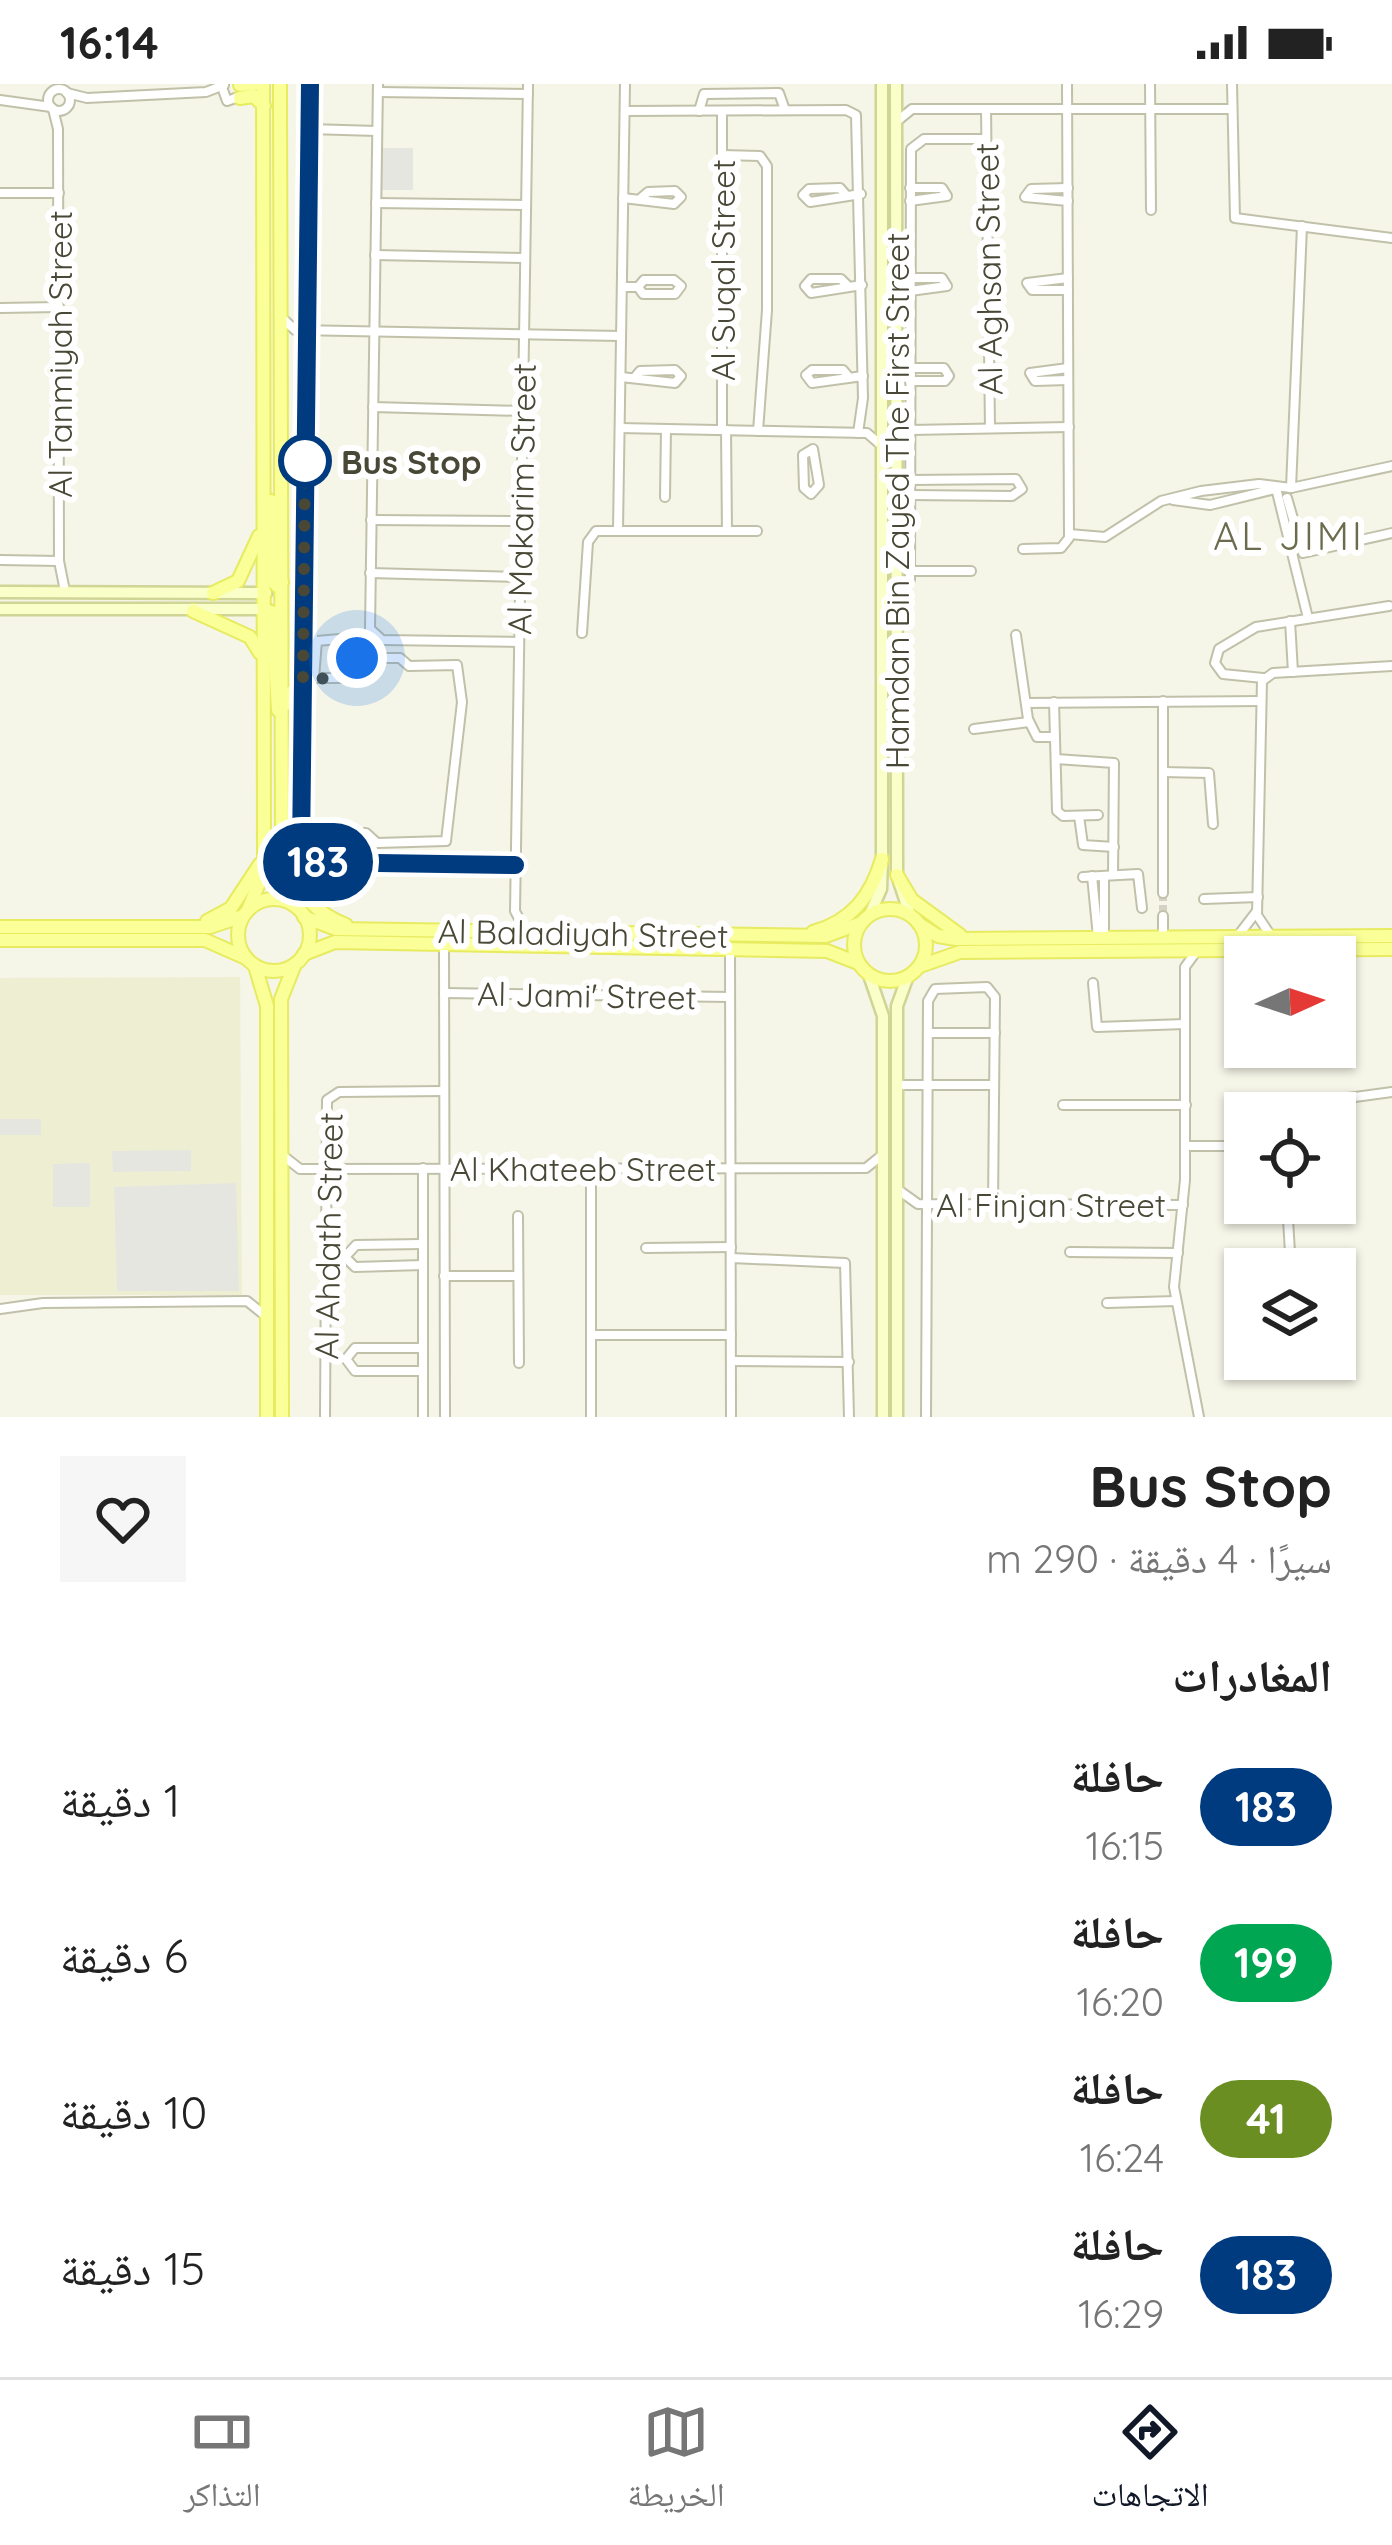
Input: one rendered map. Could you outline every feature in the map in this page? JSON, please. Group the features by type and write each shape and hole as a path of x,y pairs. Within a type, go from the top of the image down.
{"main road":[{"path":"239,89 259,84 263,106 263,593 272,609 282,716 284,883 309,939 281,998 282,1417"},
{"path":"267,1417 267,1006 238,941 263,880 264,680 272,609 282,587 280,84"},
{"name":"Hamdan Bin Zayed The First Street","path":"866,919 881,890 883,859 882,84"},
{"path":"239,89 263,106"},
{"name":"Hamdan Bin Zayed The First Street","path":"896,89 897,875 915,920"},
{"path":"264,471 271,493 272,580 282,587"},
{"path":"213,593 238,581 263,523"},
{"path":"0,592 263,593 282,587"},
{"path":"61,609 107,606 110,593"},
{"path":"0,609 272,609"},
{"path":"193,611 250,637 260,650 264,680"},
{"path":"282,716 290,694 307,681"},
{"path":"173,926 217,918 231,908 253,881 264,845"},
{"path":"283,853 295,884 320,910 359,929"},
{"path":"798,936 836,924 855,910 871,892 883,859"},
{"path":"897,875 923,910 967,938"},
{"path":"0,927 210,927 265,900 300,911"},
{"path":"883,1417 883,1016 869,975 858,963 854,943 866,919 894,909 938,936 967,938 1224,937"},
{"name":"Al Baladiyah Street","path":"300,911 328,928 798,936 834,936 866,919"},
{"path":"915,920 926,945 920,966"},
{"path":"1356,936 1392,936"},
{"path":"0,940 205,940 250,962 280,970 300,959"},
{"name":"Al Baladiyah Street","path":"300,959 335,942 826,951 858,963"},
{"path":"869,975 884,981 908,976 920,966 960,952 1392,949"},
{"path":"897,1417 897,1006 908,976"}],"street":[{"path":"29,101 59,89 86,98 206,92 224,84 224,98"},
{"path":"310,84 307,681 301,851 311,862 515,865"},
{"path":"618,529 625,84"},
{"path":"1023,549 1061,548 1069,534 1067,84"},
{"path":"1150,84 1150,210"},
{"path":"1232,84 1234,218 1392,238"},
{"path":"373,636 378,88 528,89"},
{"path":"698,111 701,94 741,88 781,93 784,110"},
{"path":"59,89 66,107"},
{"name":"Al Tanmiyah Street","path":"59,89 52,108 58,129 59,579 66,592"},
{"path":"206,92 224,98 239,89"},
{"name":"Al Makarim Street","path":"514,915 528,89"},
{"path":"896,89 912,109"},
{"path":"0,100 52,108 86,98"},
{"name":"Al Tanmiyah Street","path":"58,129 66,107"},
{"path":"896,122 912,109 1232,109"},
{"name":"Al Aghsan Street","path":"986,109 990,428"},
{"path":"625,111 846,110 856,115 862,433"},
{"name":"Al Suqal Street","path":"722,111 727,531"},
{"path":"309,129 377,130"},
{"path":"970,571 910,576 911,148 918,140 986,140"},
{"path":"722,155 757,155 767,163 767,310 758,431"},
{"path":"840,188 846,195 842,201 810,202 803,196 809,189 840,188"},
{"path":"910,188 942,188 947,196 910,201"},
{"path":"1067,188 1031,189 1025,197 1068,201"},
{"path":"623,198 675,191 681,196 674,204 645,204 641,198"},
{"path":"0,193 58,194"},
{"path":"846,195 861,194"},
{"path":"376,203 526,205"},
{"path":"1292,488 1302,226"},
{"path":"375,255 525,258"},
{"path":"910,278 942,278 947,286 910,291"},
{"path":"1068,278 1027,283 1032,290 1068,290"},
{"path":"847,286 841,279 811,279 805,286 811,293 842,292 847,286 862,285"},
{"path":"622,287 638,287 644,280 676,280 681,286 675,294 643,294 638,287"},
{"path":"0,308 59,307"},
{"path":"281,317 295,330"},
{"path":"281,342 295,330 621,336"},
{"path":"910,368 944,368 949,376 944,381 910,381"},
{"path":"1068,368 1030,373 1035,381 1068,380"},
{"path":"621,377 635,377 641,383 675,383 681,376 675,370 640,371 635,377"},
{"path":"848,376 843,370 810,370 806,375 812,382 863,376"},
{"path":"373,407 523,411"},
{"path":"862,433 882,418"},
{"path":"910,430 1069,427"},
{"path":"620,428 862,433 882,446"},
{"path":"665,497 666,429"},
{"path":"811,432 811,448 803,455 803,485 811,494 819,485 818,454 811,448"},
{"path":"896,449 910,461"},
{"path":"896,474 910,461"},
{"path":"1069,534 1105,537 1172,499 1258,484 1292,488 1392,466"},
{"path":"910,480 1012,479 1022,485 1012,496 910,495"},
{"path":"1172,499 1210,505 1276,488"},
{"path":"1276,488 1308,618"},
{"path":"1287,498 1303,553 1392,533"},
{"path":"371,520 521,521"},
{"path":"582,633 589,538 600,530 757,532"},
{"path":"0,560 59,561"},
{"path":"370,573 520,577"},
{"path":"50,592 59,579"},
{"path":"1389,606 1251,628 1216,653 1223,674 1264,678 1293,671 1392,666"},
{"path":"1290,621 1293,671"},
{"path":"1016,635 1029,722 1037,737 1055,737"},
{"path":"307,681 317,641 373,636 519,642"},
{"path":"300,834 366,833 377,843 446,841 462,702 457,665 409,666 400,658 358,658 352,678 307,681"},
{"path":"1238,936 1257,910 1264,678"},
{"path":"1162,701 1162,892"},
{"path":"1026,703 1261,701"},
{"path":"1054,702 1057,812 1098,815"},
{"path":"974,728 1029,722"},
{"path":"1055,759 1113,760 1114,847 1101,937"},
{"path":"1162,772 1209,773 1213,824"},
{"path":"1079,816 1083,845 1114,847"},
{"path":"1101,937 1087,876 1140,876 1142,908"},
{"path":"1204,899 1258,898"},
{"path":"1257,910 1271,936"},
{"path":"500,931 514,915 528,932"},
{"path":"1163,916 1163,937"},
{"path":"444,944 445,1417"},
{"path":"730,949 731,1417"},
{"path":"1198,950 1185,967 1186,1146 1176,1301 1199,1417"},
{"path":"1171,951 1185,967"},
{"path":"1093,983 1097,1027 1185,1024"},
{"path":"926,1417 922,1204 931,992 987,987 995,997 993,1204"},
{"name":"Al Jami' Street","path":"444,993 730,997"},
{"path":"928,1033 995,1033"},
{"path":"897,1085 994,1084"},
{"name":"Al Ahdath Street","path":"325,1417 326,1104 332,1095 443,1091"},
{"path":"1356,1097 1392,1092"},
{"path":"1063,1106 1186,1105"},
{"path":"1186,1146 1224,1146"},
{"path":"282,1153 300,1169 282,1187"},
{"path":"883,1154 866,1168 883,1184"},
{"path":"423,1168 423,1417"},
{"path":"591,1168 591,1417"},
{"name":"Al Khateeb Street","path":"300,1169 866,1168"},
{"name":"Al Finjan Street","path":"897,1189 922,1204"},
{"name":"Al Finjan Street","path":"897,1218 922,1204 1184,1205"},
{"path":"518,1216 519,1363"},
{"path":"423,1244 356,1245 345,1257 356,1267 423,1265"},
{"path":"646,1248 845,1263 849,1417"},
{"path":"1070,1252 1178,1253"},
{"path":"444,1276 518,1276"},
{"path":"0,1309 43,1303 247,1300 266,1286"},
{"path":"247,1300 267,1317"},
{"path":"1107,1303 1176,1301"},
{"path":"423,1304 444,1304"},
{"path":"591,1335 731,1335"},
{"path":"346,1359 355,1348 423,1348"},
{"path":"325,1359 346,1359"},
{"path":"346,1359 355,1371 423,1371"},
{"path":"731,1361 849,1362"}],"shaded area":[{"path":"382,148 413,148 413,190 382,190"},
{"path":"240,977 242,1295 0,1295 0,978"},
{"path":"0,1119 41,1119 41,1135 0,1135"},
{"path":"191,1150 191,1171 113,1172 112,1151"},
{"path":"90,1163 90,1207 53,1207 53,1164"},
{"path":"236,1183 239,1291 117,1291 114,1187"}],"tunnel":[{"path":"1163,893 1163,916"}],"bus line":[{"name":"183","path":"310,84 301,851 311,862 515,865"}],"place":[{"name":"Bus Stop","path":"305,461"}],"district":[{"name":"AL JIMI","path":"1289,535"}],"route":[{"path":"305,461 303,679 352,678 357,658"}]}
